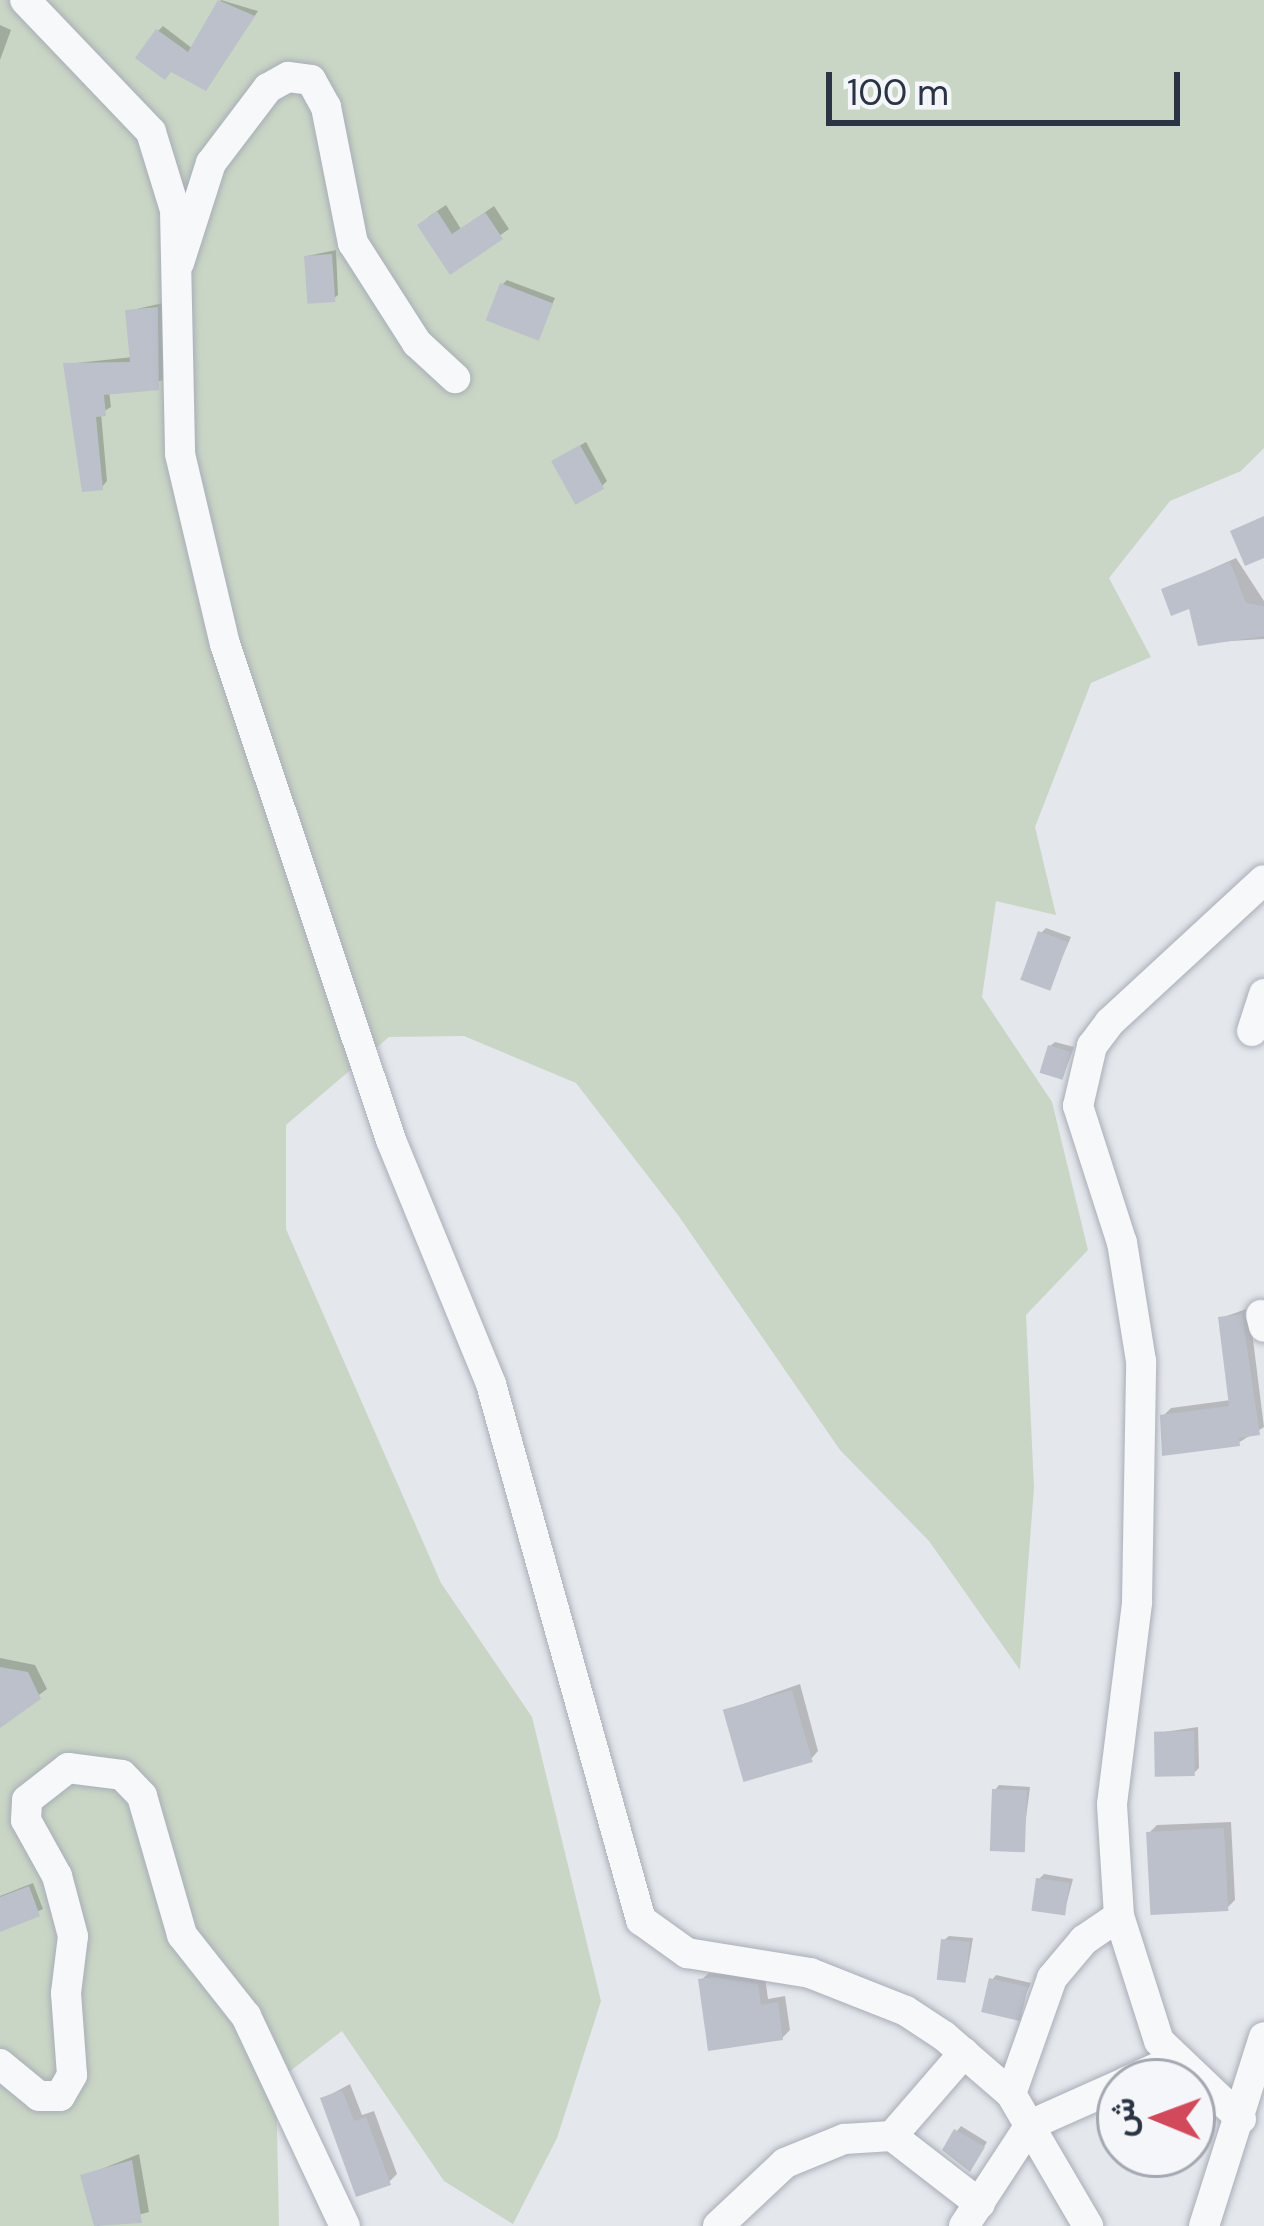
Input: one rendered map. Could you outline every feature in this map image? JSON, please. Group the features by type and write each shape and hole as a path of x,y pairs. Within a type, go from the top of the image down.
{"street":[{"path":"25,0 151,132 175,210 180,454 225,644 391,1140 491,1384 611,1796 636,1909 653,1934 687,1953 810,1973 906,2011 1011,2094 1088,2226"},
{"path":"177,268 200,217 211,164 268,88 288,77 311,80 326,107 353,243 417,343 455,378"},
{"path":"1175,2058 1143,2009 1119,1916 1112,1804 1137,1602 1141,1361 1122,1243 1078,1106 1081,1076 1110,1022 1264,880"},
{"path":"1252,1031 1264,994"},
{"path":"0,2064 39,2096 60,2096 73,2074 66,1993 73,1936 58,1876 26,1820 27,1800 68,1768 122,1775 142,1796 182,1934 246,2016 345,2226"},
{"path":"1011,2094 1052,1978 1084,1940 1119,1916"},
{"path":"1204,2226 1264,2037"},
{"path":"718,2226 809,2148 892,2136 964,2053"},
{"path":"892,2136 972,2215 1030,2125 1096,2095"},
{"path":"1216,2096 1241,2119"}],"green space":[{"path":"0,0 1264,0 1264,448 1241,471 1170,501 1109,578 1151,657 1091,683 1035,827 1056,915 996,901 982,997 1052,1102 1088,1250 1026,1315 1034,1488 1020,1670 929,1541 840,1450 678,1215 576,1083 464,1036 389,1037 286,1125 286,1229 441,1583 532,1717 601,2001 557,2138 513,2224 444,2181 342,2031 276,2082 279,2226 0,2226"}],"building":[{"path":"218,0 255,16 206,91 171,72 165,80 135,58 156,29 188,52"},
{"path":"437,211 452,234 485,212 503,239 450,275 417,225"},
{"path":"332,254 335,302 307,304 304,256"},
{"path":"500,283 553,303 539,341 486,320"},
{"path":"158,307 159,390 104,395 106,416 96,417 103,490 82,492 63,363 130,362 125,310"},
{"path":"580,445 604,489 575,505 551,461"},
{"path":"1264,516 1264,558 1245,566 1230,531"},
{"path":"1230,562 1246,603 1264,606 1264,636 1198,646 1189,609 1171,616 1161,589"},
{"path":"1038,931 1068,942 1050,991 1020,980"},
{"path":"1048,1045 1071,1052 1062,1080 1040,1073"},
{"path":"1242,1314 1260,1435 1239,1438 1240,1446 1162,1456 1160,1415 1229,1406 1218,1317"},
{"path":"0,1667 28,1672 41,1699 0,1728"},
{"path":"792,1690 813,1762 743,1782 723,1710"},
{"path":"1194,1731 1195,1776 1155,1777 1154,1732"},
{"path":"992,1789 1027,1790 1025,1852 990,1851"},
{"path":"1224,1828 1228,1911 1150,1915 1146,1832"},
{"path":"1036,1878 1070,1883 1065,1915 1031,1911"},
{"path":"29,1886 40,1916 0,1932 0,1897"},
{"path":"941,1939 970,1942 966,1983 937,1980"},
{"path":"989,1978 1028,1987 1020,2021 981,2012"},
{"path":"698,1979 758,1984 761,2005 778,2002 783,2040 708,2051"},
{"path":"342,2090 354,2121 366,2117 391,2185 356,2197 320,2098"},
{"path":"954,2129 985,2147 970,2172 942,2150"},
{"path":"132,2160 142,2223 94,2226 80,2175"}]}
